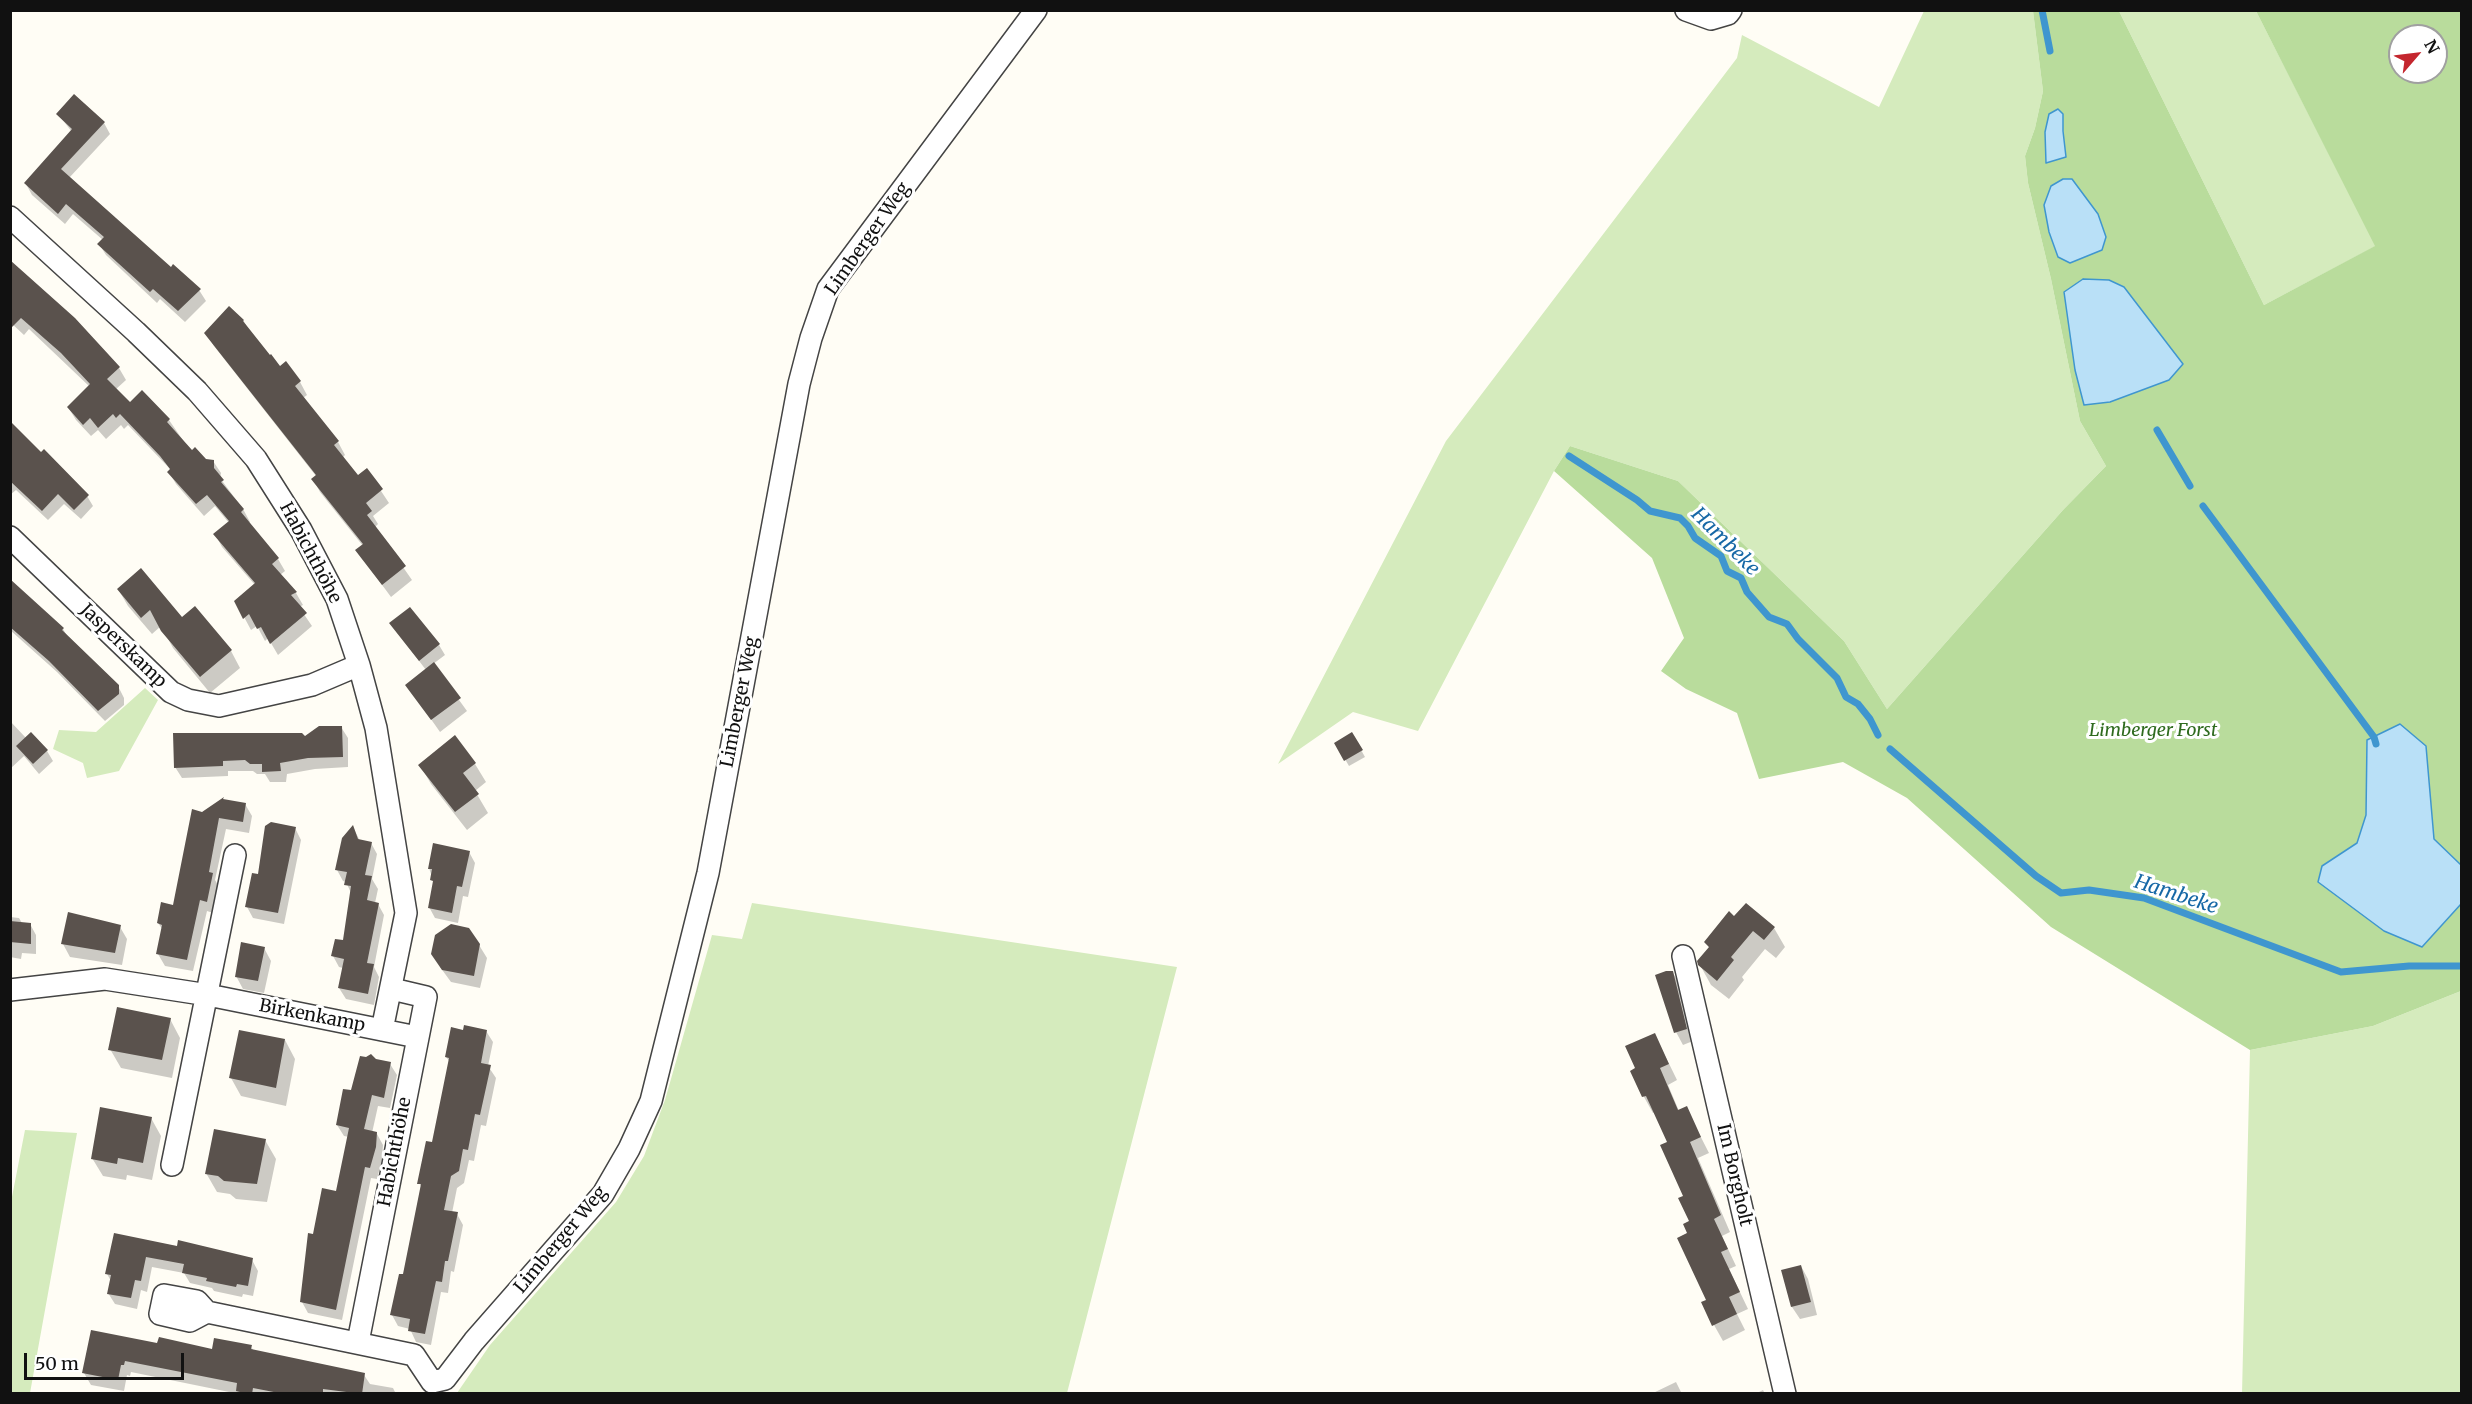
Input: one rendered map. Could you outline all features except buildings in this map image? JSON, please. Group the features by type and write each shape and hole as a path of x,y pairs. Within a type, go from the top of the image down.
{"street":[{"name":"Limberger Weg","path":"432,1388 445,1379 474,1341 603,1194 629,1149 651,1101 708,873 799,384 828,289 1036,10"},
{"path":"1686,10 1711,19 1728,14 1731,10"},
{"name":"Habichthöhe","path":"10,217 197,391 256,459 301,530 337,599 359,665 376,728 406,913 382,1030"},
{"name":"Jasperskamp","path":"10,537 171,692 188,700 219,706 312,685 359,665"},
{"path":"172,1165 236,855"},
{"name":"Im Borgholt","path":"1683,956 1785,1394"},
{"name":"Birkenkamp","path":"10,990 105,979 208,995 417,1037"},
{"name":"Habichthöhe","path":"358,1342 426,997 392,989"},
{"path":"207,1312 414,1355 432,1388"}],"green space":[{"path":"1924,11 2033,11 2043,91 2035,128 2025,156 2028,183 2051,279 2080,421 2106,466 2063,510 1887,709 1844,641 1678,481 1570,446 1554,471 1418,731 1353,712 1278,764 1446,441 1737,58 1742,35 1879,107"},
{"name":"Limberger Forst","path":"2033,11 2119,11 2264,305 2375,246 2256,11 2461,11 2461,865 2434,839 2426,746 2367,740 2366,815 2357,843 2322,866 2422,947 2461,904 2461,991 2373,1026 2250,1050 2051,927 1907,798 1843,762 1759,779 1737,713 1686,689 1661,671 1684,638 1652,558 1554,471 1570,446 1678,481 1844,641 1887,709 2063,510 2106,466 2080,421 2051,279 2028,183 2025,156 2035,128 2043,91","holes":["2063,114 2066,156 2046,162 2045,132","2044,205 2106,237 2102,250 2070,263 2058,257 2049,232","2109,280 2124,287 2183,364 2169,379 2147,387"]},
{"path":"2119,11 2256,11 2376,246 2264,305"},
{"path":"145,688 158,700 119,771 87,778 83,763 53,749 59,730 96,732"},
{"path":"752,903 1177,967 1067,1393 457,1393 490,1345 616,1202 644,1156 665,1100 712,935 742,939"},
{"path":"2461,991 2461,1393 2242,1394 2250,1050 2373,1026"},
{"path":"25,1130 77,1133 30,1393 11,1393 11,1202"}],"water":[{"path":"2058,109 2063,114 2066,157 2046,163 2045,132 2049,114"},
{"path":"2063,179 2072,179 2098,214 2106,237 2102,250 2070,263 2058,257 2049,232 2044,205 2051,186"},
{"path":"2083,279 2109,280 2124,287 2183,364 2169,380 2110,402 2084,405 2075,370 2064,292"},
{"path":"2400,724 2426,746 2434,839 2461,865 2461,904 2422,947 2384,931 2318,882 2322,866 2357,843 2366,815 2367,740"}],"waterway":[{"name":"Hambeke","path":"2042,10 2050,51"},
{"name":"Hambeke","path":"2157,430 2190,486"},
{"name":"Hambeke","path":"1569,456 1650,511 1680,518 1695,538 1721,556 1727,571 1741,578 1747,592 1769,617 1787,624 1798,639 1837,678 1846,697 1858,704 1870,719 1878,735"},
{"name":"Hambeke","path":"2203,506 2374,737 2376,744"},
{"name":"Hambeke","path":"1890,749 2036,876 2061,893 2089,890 2144,898 2341,972 2409,966 2462,966"}]}
